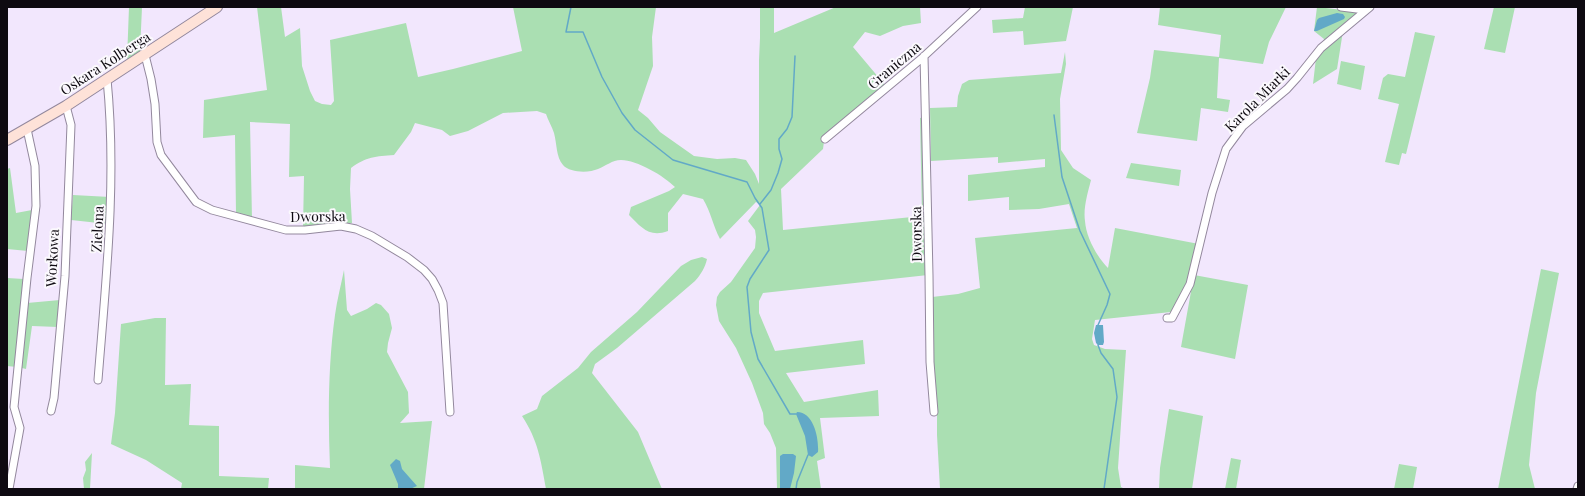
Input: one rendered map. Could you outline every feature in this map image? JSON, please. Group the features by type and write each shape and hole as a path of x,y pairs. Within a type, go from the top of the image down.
{"main road":[{"name":"Oskara Kolberga","path":"7,140 66,106 217,7"}],"street":[{"name":"Graniczna","path":"825,139 924,56 977,7"},
{"path":"1341,7 1367,9"},
{"name":"Karola Miarki","path":"1167,318 1172,318 1190,284 1212,193 1226,149 1243,126 1287,89 1321,48 1367,9"},
{"name":"Dworska","path":"145,55 151,79 155,104 157,142 161,155 196,202 212,210 286,230 305,230 341,226 356,229 372,236 407,258 424,270 432,279 443,303 450,412"},
{"name":"Dworska","path":"924,56 930,275 930,362 934,412"},
{"name":"Zielona","path":"98,380 108,265 112,189 112,126 107,79"},
{"name":"Workowa","path":"51,411 56,384 66,258 71,125 66,106"},
{"path":"9,489 20,428 14,407 36,206 35,166 27,129"}],"green space":[{"path":"129,7 142,7 140,52 127,60"},
{"path":"257,7 281,7 285,37 300,28 302,66 310,91 315,101 322,104 331,105 334,101 330,40 406,23 418,77 522,51 513,7 656,7 652,37 653,66 638,110 648,118 660,132 694,156 717,159 735,158 746,160 755,174 759,184 760,7 774,7 774,33 836,7 920,7 921,23 903,26 880,36 865,32 853,47 885,85 825,134 823,149 781,189 783,230 922,216 920,118 924,117 928,275 763,293 759,301 759,313 775,351 863,340 865,364 786,373 804,402 878,390 879,416 820,418 825,458 817,461 821,489 777,489 776,448 770,433 764,424 763,413 752,383 736,348 719,321 716,305 717,297 720,292 731,282 755,248 755,230 748,221 760,205 756,202 720,239 703,199 683,194 668,213 668,231 661,233 650,232 629,215 631,207 675,187 650,169 627,161 615,161 590,171 580,172 566,168 559,158 554,133 546,114 537,111 503,113 468,131 450,136 442,130 415,123 411,132 394,155 371,158 362,161 351,168 350,189 352,223 340,223 303,228 304,176 289,177 290,124 250,122 252,219 236,214 235,135 203,138 204,100 267,90"},
{"path":"1025,7 1073,7 1066,41 1024,45 1023,31 993,33 992,20 1023,18"},
{"path":"1160,7 1286,7 1269,42 1263,64 1219,58 1217,98 1230,100 1228,112 1201,108 1197,141 1137,133 1150,78 1154,50 1219,57 1221,35 1158,25"},
{"path":"1317,7 1360,12 1323,43 1324,39 1314,31"},
{"path":"1494,7 1515,7 1505,53 1484,49"},
{"path":"1343,31 1337,69 1313,84 1316,58 1322,49"},
{"path":"1415,32 1435,36 1406,154 1402,153 1399,165 1385,162 1399,104 1378,99 1383,78 1388,74 1405,77"},
{"path":"1065,52 1066,64 1060,99 1061,150 1073,168 1091,180 1086,200 1085,216 1087,234 1093,246 1108,268 1115,228 1199,244 1188,286 1171,312 1095,320 1092,339 1094,345 1105,349 1126,350 1118,468 1121,487 1125,489 940,489 937,435 937,397 933,370 932,297 958,294 980,288 975,238 1077,228 1069,204 1039,209 1009,210 1009,197 968,201 968,175 1045,167 1045,159 998,163 998,157 931,161 930,108 957,107 958,96 962,84 969,80 1061,73"},
{"path":"1341,61 1365,66 1361,90 1337,84"},
{"path":"1131,163 1181,170 1179,186 1126,178"},
{"path":"10,168 16,213 32,210 28,251 7,249 7,169"},
{"path":"73,195 110,197 108,224 71,220"},
{"path":"702,257 707,259 702,271 695,281 617,348 595,364 592,373 638,432 662,489 546,489 535,442 522,416 537,409 542,396 578,368 591,352 637,312 681,266 691,260"},
{"path":"1541,269 1559,273 1536,393 1529,465 1535,489 1498,489"},
{"path":"344,270 347,310 351,316 376,303 381,305 389,314 392,328 387,352 408,392 409,413 400,423 432,421 424,489 295,489 295,465 330,468 329,410 331,353 336,309"},
{"path":"1194,275 1248,285 1235,359 1181,347"},
{"path":"7,278 24,279 17,367 7,366"},
{"path":"60,300 58,327 32,326 26,369 22,368 27,303"},
{"path":"155,318 166,318 165,385 191,384 189,425 219,426 219,476 269,478 268,489 181,489 182,483 146,460 111,444 115,413 121,324"},
{"path":"1169,409 1203,416 1192,489 1159,489 1160,468"},
{"path":"92,453 90,489 84,489 83,478 86,470 85,462"},
{"path":"1231,458 1241,460 1236,489 1225,489"},
{"path":"1399,464 1417,467 1413,489 1394,489"}],"water":[{"path":"1337,13 1343,14 1345,17 1344,19 1314,31 1319,18"},
{"path":"1096,325 1103,325 1103,345 1098,345 1096,343 1094,333"},
{"path":"797,412 808,416 814,427 818,440 818,452 812,457 808,455 805,436 796,414"},
{"path":"783,454 793,454 796,456 790,489 780,488 780,456"},
{"path":"396,459 400,461 402,469 417,486 410,489 398,489 398,484 390,465"}],"waterway":[{"path":"571,7 566,32 583,32 602,77 622,113 635,130 673,160 747,182 762,208 769,250 750,279 747,287 751,332 758,359 790,414 796,414"},
{"path":"760,204 771,190 778,173 782,159 779,149 779,139 787,129 792,117 795,56"},
{"path":"1054,115 1062,177 1080,231 1110,294 1098,325"},
{"path":"1098,345 1101,353 1113,369 1117,397 1104,489"},
{"path":"796,489 797,482 808,455"}]}
